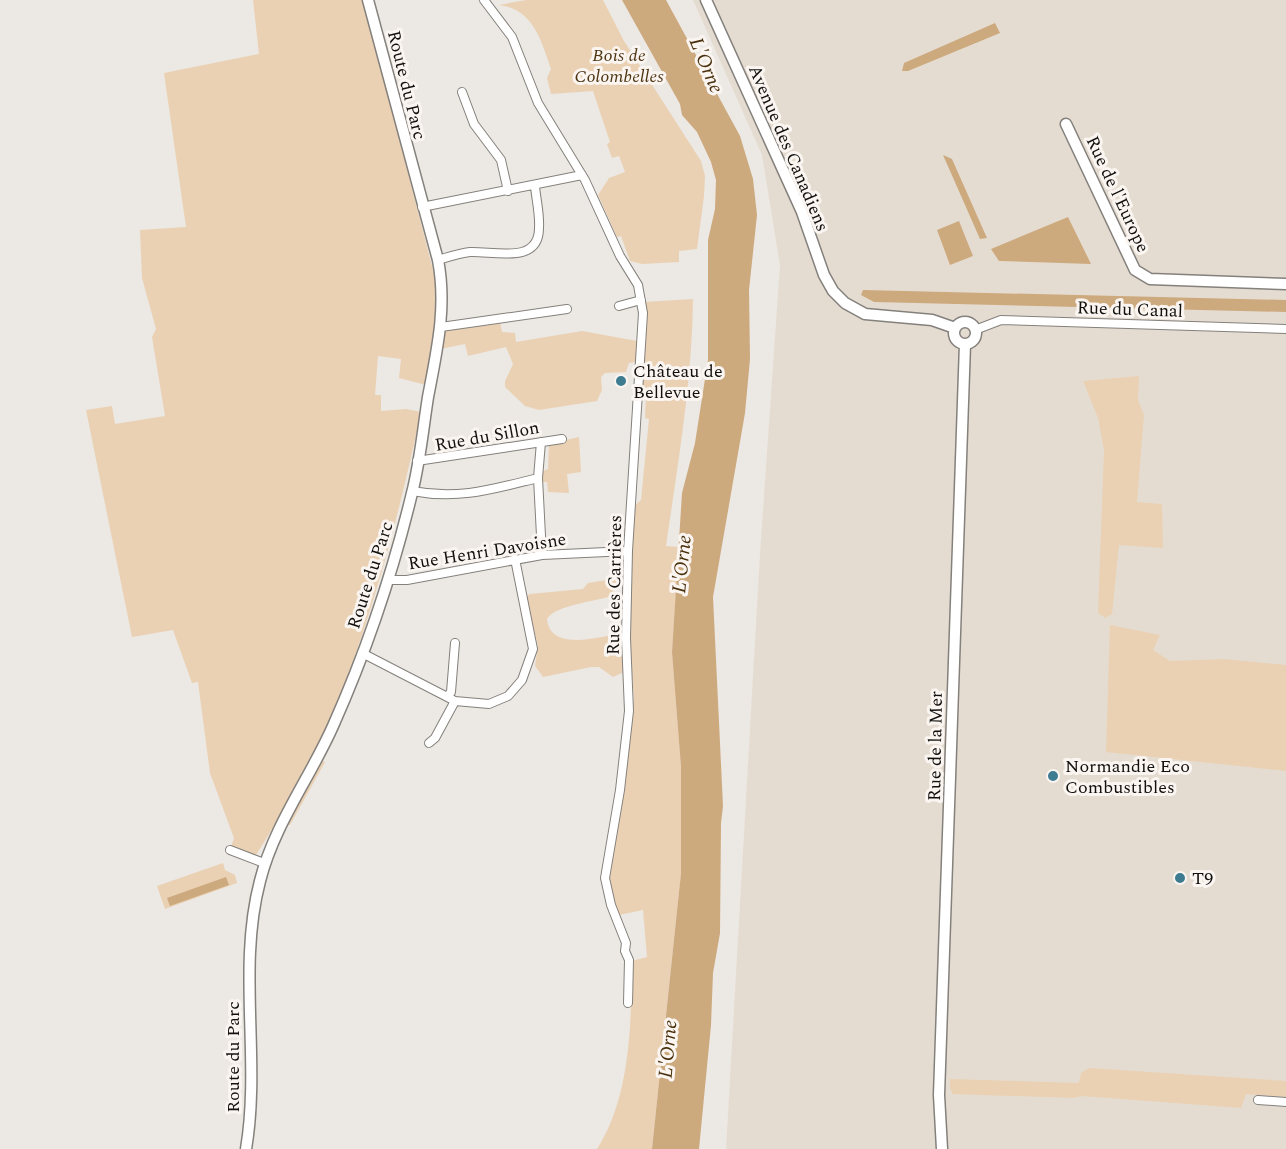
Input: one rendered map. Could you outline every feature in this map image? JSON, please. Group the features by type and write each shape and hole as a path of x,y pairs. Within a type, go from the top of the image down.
{"street":[{"name":"Route du Parc","path":"246,1149 252,1083 250,946 252,917 264,863 277,833 333,727 387,580 412,491 441,327 444,293 438,260 368,0"},
{"name":"Rue des Carrières","path":"484,0 512,37 538,103 582,175 620,256 638,285 641,300 643,334 628,551 629,711 620,790 605,878 611,905 626,943 625,951 629,960 628,1003"},
{"name":"Avenue des Canadiens","path":"706,0 802,212 826,280 836,294 848,305 871,315 932,320 955,328"},
{"path":"462,92 474,124 501,160 508,190"},
{"name":"Rue de l'Europe","path":"1066,124 1135,270 1150,279 1286,284"},
{"path":"422,207 582,175"},
{"path":"438,260 467,252 521,254 530,249 538,236 539,228 535,186"},
{"path":"619,306 641,300"},
{"path":"441,327 567,309"},
{"name":"Rue du Canal","path":"975,330 1001,321 1286,329"},
{"path":"964,323 971,324 975,330 974,339 965,344 956,339 955,328 964,323"},
{"name":"Rue de la Mer","path":"942,1149 939,1095 965,344"},
{"name":"Rue du Sillon","path":"417,461 562,439"},
{"path":"541,442 538,478 542,555"},
{"path":"412,491 447,497 466,495 538,478"},
{"name":"Rue Henri Davoisne","path":"387,580 407,580 542,555 628,551"},
{"path":"362,653 451,699 478,704 500,701 515,689 528,669 533,649 515,559"},
{"path":"429,743 435,738 451,699 455,643"},
{"path":"230,850 264,863"},
{"path":"1258,1100 1286,1102"}],"shaded area":[{"path":"693,0 1286,0 1286,1149 726,1149 760,554 780,265 762,155"}],"green space":[{"path":"253,0 364,0 437,286 437,307 426,385 399,378 401,359 378,356 375,395 381,395 381,411 406,409 421,412 377,588 349,673 315,758 325,762 290,825 276,823 256,855 231,847 234,838 210,773 198,682 192,683 173,630 132,637 86,410 112,406 115,424 165,416 152,337 156,329 142,278 140,230 186,227 164,73 259,54"},
{"name":"Bois de Colombelles","path":"526,0 603,0 624,41 701,161 705,176 697,249 679,251 679,262 642,264 630,261 621,236 617,237 598,195 609,178 625,172 619,156 612,158 607,144 610,142 593,91 551,94 547,78 551,69 534,28 520,13 499,5"},
{"path":"693,299 687,392 666,546 679,547 672,652 681,767 681,873 652,1149 597,1149 617,1106 623,1083 631,1009 632,961 647,957 643,910 619,915 613,900 608,871 621,801 634,698 630,645 631,548 635,505 641,500 649,419 645,418 646,396 640,395 647,320 644,302"},
{"path":"500,322 502,332 515,333 516,342 582,331 637,341 636,362 629,363 626,372 605,373 601,377 602,390 597,401 539,410 525,406 505,387 505,381 513,364 506,347 468,356 465,344 440,349 445,332 450,329"},
{"path":"1139,376 1138,400 1144,415 1137,502 1162,504 1163,548 1119,545 1112,614 1105,618 1098,613 1104,450 1098,418 1083,381"},
{"path":"579,437 581,472 567,474 569,493 548,492 547,482 542,482 541,472 548,469 549,444"},
{"path":"619,578 624,580 624,586 614,588 612,596 558,610 547,619 550,629 557,636 567,639 591,639 624,633 626,666 624,672 613,677 599,667 591,667 543,677 535,666 538,646 526,597 530,594 583,589 588,583"},
{"path":"1110,625 1160,635 1153,650 1170,661 1224,659 1286,665 1286,771 1106,752"},
{"path":"223,863 225,870 235,875 237,883 165,909 157,886"},
{"path":"1089,1068 1286,1081 1286,1097 1246,1094 1241,1108 1081,1096 1074,1098 953,1094 950,1089 950,1079 1079,1083 1081,1073"}],"water":[{"name":"L'Orne","path":"622,0 666,0 740,136 753,179 757,215 749,290 750,359 745,413 713,597 723,806 720,933 713,973 711,1025 699,1149 652,1149 681,873 681,767 672,652 682,493 695,443 708,360 708,240 715,209 716,180 711,162 697,132 682,115 680,104"},
{"path":"995,23 1000,33 908,71 902,71 904,63"},
{"path":"943,155 952,159 987,238 980,239"},
{"path":"1068,217 1091,264 999,261 991,249"},
{"path":"959,221 973,256 950,265 937,230"},
{"path":"863,290 1286,300 1286,312 874,302 861,295"},
{"path":"226,877 229,885 170,906 167,898"}],"place":[{"name":"Château de Bellevue","path":"621,381"},
{"name":"Normandie Eco Combustibles","path":"1053,776"},
{"name":"T9","path":"1180,878"}]}
